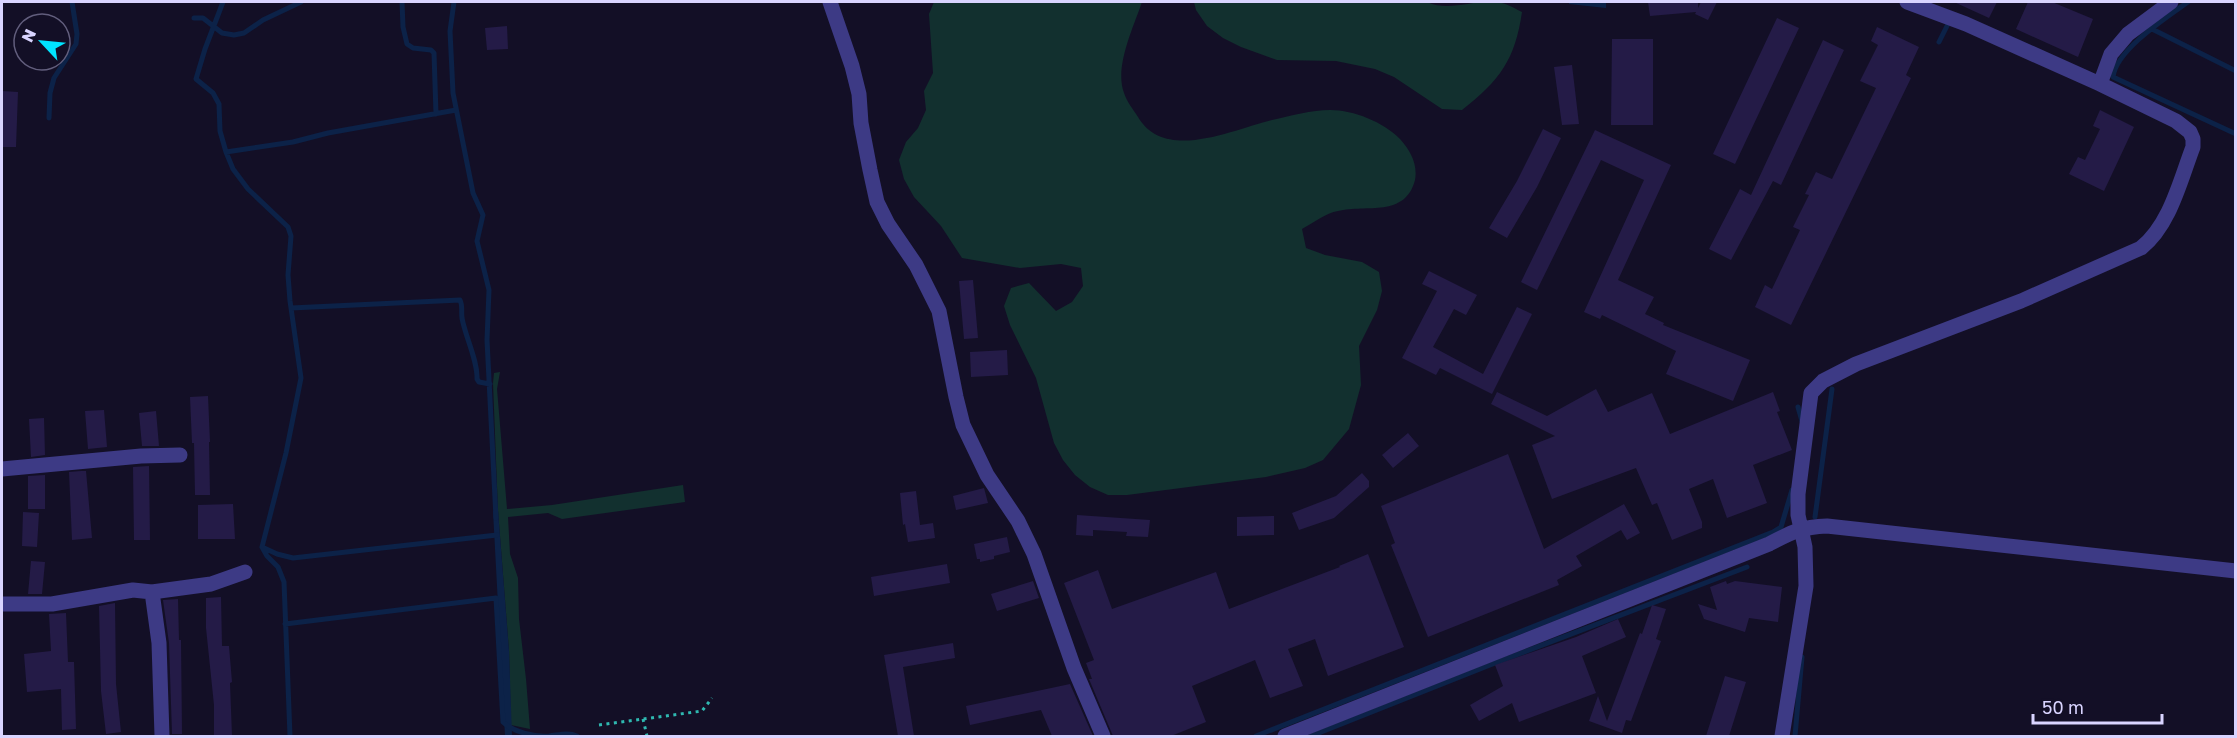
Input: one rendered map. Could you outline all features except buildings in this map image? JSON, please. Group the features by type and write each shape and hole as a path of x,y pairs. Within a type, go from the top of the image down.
{"street":[{"path":"830,2 859,94 861,123 878,202 888,224 916,265 939,311 963,425 987,475 1018,521 1034,554 1069,657 1103,736"},
{"path":"1782,736 1806,586 1805,548 1800,528 1798,494 1811,393 1823,381 1856,364 2021,301 2141,248 2161,227 2193,147 2193,139 2183,125 2100,84 1966,24 1907,2"},
{"path":"2100,84 2111,54 2128,34 2171,2"},
{"path":"2,469 141,456 180,455"},
{"path":"1285,736 1769,544 1800,528 1827,526 2235,571"},
{"path":"2,604 52,604 133,590 152,592 211,584 245,572"},
{"path":"152,592 159,643 162,736"}],"path":[{"path":"599,725 702,711 712,698"},
{"path":"643,720 646,736"}],"green space":[{"path":"934,2 1142,2 1123,59 1122,83 1124,93 1138,117 1150,131 1165,138 1182,141 1201,139 1294,115 1330,110 1349,112 1368,118 1385,127 1404,143 1412,158 1416,174 1410,192 1403,200 1384,207 1333,212 1302,229 1306,248 1325,255 1362,262 1379,272 1382,291 1377,310 1359,346 1361,385 1349,429 1323,460 1305,468 1266,477 1127,495 1108,495 1090,487 1075,475 1063,460 1054,443 1036,378 1010,325 1004,306 1011,288 1029,283 1056,311 1072,302 1083,286 1081,268 1061,264 1020,268 962,258 941,226 914,197 904,179 899,160 906,142 918,128 926,110 924,91 933,73 929,14"},
{"path":"1194,2 1427,2 1452,6 1495,2 1522,12 1515,43 1504,68 1486,89 1462,110 1442,109 1394,77 1375,69 1336,61 1277,60 1241,47 1223,38 1207,26 1196,10"},
{"path":"500,372 497,389 507,509 552,505 683,485 685,502 562,519 548,513 508,517 510,554 518,578 519,619 530,729 511,725 509,651 498,511 493,383 494,373"}],"water":[{"path":"1569,2 1606,2 1606,8 1569,4"},
{"path":"493,511 498,511 509,651 512,736 505,736"}],"waterway":[{"path":"49,118 50,93 54,78 76,44 77,34 72,2"},
{"path":"223,2 196,79 213,93 219,104 220,131 233,169 248,189 288,227 291,236 288,275 301,378 286,453 262,547 278,567 284,582 290,736"},
{"path":"194,18 203,18 222,33 234,35 244,33 263,20 301,2"},
{"path":"402,2 403,27 407,44 413,48 431,50 434,53 436,114"},
{"path":"454,2 450,31 453,93 473,193 483,215 477,241 489,290 487,340 496,518"},
{"path":"2188,2 2133,45 2116,67 2113,77 2236,134"},
{"path":"1939,42 1947,26"},
{"path":"2152,29 2236,71"},
{"path":"226,152 293,142 328,133 456,110"},
{"path":"291,308 460,300 462,318 476,364 477,379 479,382 490,384"},
{"path":"1815,517 1832,389"},
{"path":"1798,407 1802,421"},
{"path":"1256,736 1773,532 1781,527 1792,490"},
{"path":"262,547 293,558 497,535"},
{"path":"1311,736 1747,567"},
{"path":"285,624 496,598 503,722 512,729 530,735 577,736"},
{"path":"1795,736 1802,657"}]}
